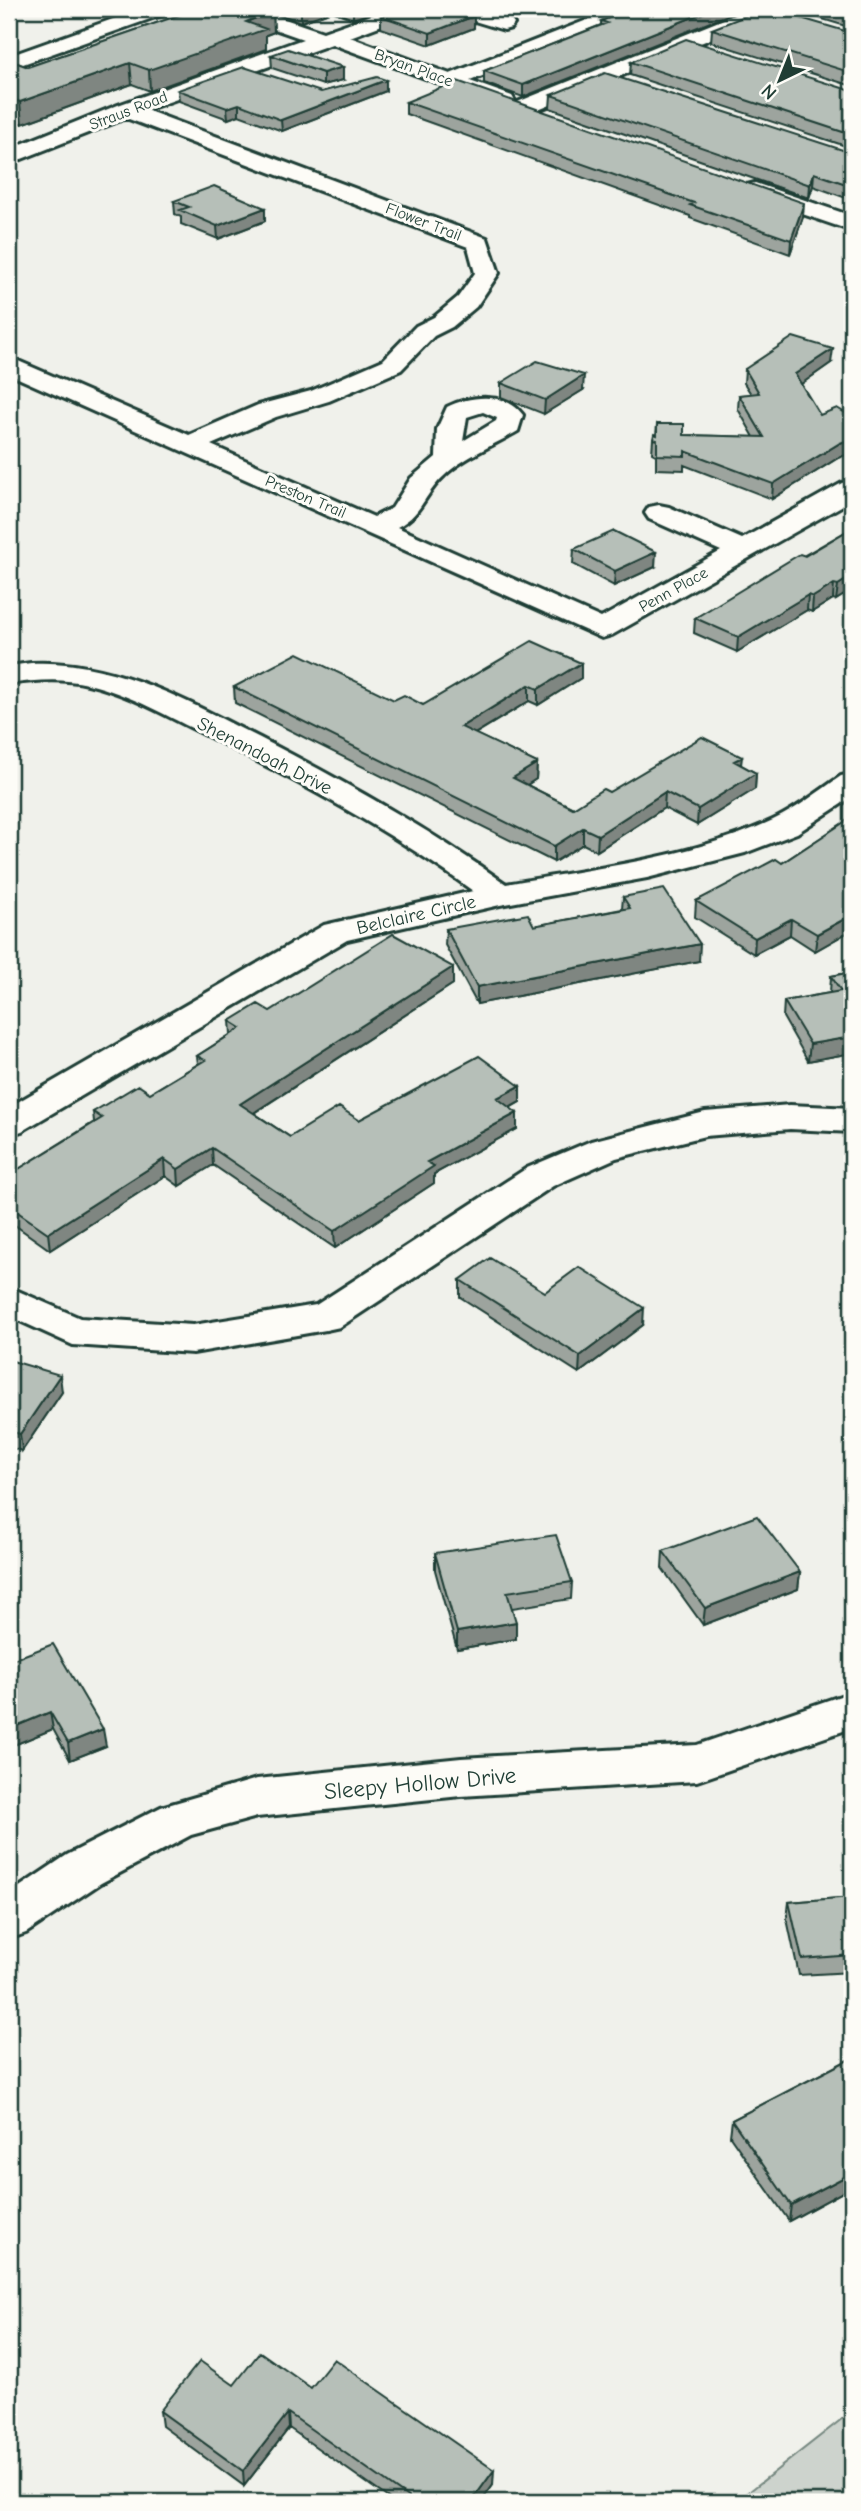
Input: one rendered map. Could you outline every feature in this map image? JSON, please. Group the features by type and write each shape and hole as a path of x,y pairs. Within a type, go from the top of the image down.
{"street":[{"path":"9,63 155,9 179,18"},
{"name":"Bryan Place","path":"236,9 411,66 549,117"},
{"name":"Straus Road","path":"12,152 407,9"},
{"path":"455,9 504,24"},
{"path":"451,81 632,9"},
{"path":"523,108 765,9 789,18"},
{"path":"684,42 709,50"},
{"path":"289,52 314,60"},
{"path":"387,75 411,66"},
{"path":"245,68 271,77"},
{"path":"9,69 20,73 43,72"},
{"path":"602,75 628,84"},
{"path":"210,80 242,91"},
{"name":"Flower Trail","path":"126,110 479,243 487,273 467,302 443,322 425,331 392,365 320,396 267,411 188,446"},
{"path":"734,182 852,224"},
{"name":"Preston Trail","path":"9,365 602,629"},
{"path":"377,527 402,514 421,484 449,460"},
{"name":"Penn Place","path":"602,629 852,489"},
{"path":"821,506 852,519"},
{"name":"Penn Place","path":"659,513 743,550"},
{"name":"Shenandoah Drive","path":"9,675 25,672 68,673 98,678 156,699 319,781 446,854 500,895"},
{"name":"Belclaire Circle","path":"9,1123 336,932 500,895 647,868 734,846 786,826 852,783"},
{"path":"9,1300 73,1331 193,1339 326,1317 540,1177 604,1149 705,1124 790,1117 852,1120"},
{"name":"Sleepy Hollow Drive","path":"9,1919 84,1870 178,1820 257,1798 461,1777 697,1763 852,1710"}],"shaded area":[{"path":"852,2411 852,2502 736,2502"}],"building":[{"path":"197,9 273,11 246,22 266,29 149,70 130,63 20,102 9,98 9,60 28,67"},
{"path":"400,9 451,9 474,16 430,33 381,16"},
{"path":"633,9 713,9 523,85 484,71 607,23 601,21"},
{"path":"763,9 852,33 852,73 712,29"},
{"path":"830,9 852,9 852,16"},
{"path":"686,39 852,91 852,135 631,62"},
{"path":"288,49 343,67 323,73 271,55"},
{"path":"244,67 321,92 377,77 386,80 281,120 239,104 227,108 178,90"},
{"path":"605,73 852,153 852,186 814,173 810,185 551,95"},
{"path":"457,81 804,203 791,240 690,205 694,203 406,102"},
{"path":"214,186 265,208 217,226 180,210 189,207 174,201"},
{"path":"793,337 833,349 795,374 820,415 837,408 852,417 852,439 840,443 773,484 685,451 685,456 657,455 657,440 653,439 654,434 657,435 657,424 684,424 684,435 764,437 739,395 759,393 745,369"},
{"path":"537,361 584,375 545,400 501,383"},
{"path":"852,528 852,576 838,585 834,584 813,597 808,595 738,637 695,618 800,554 805,556"},
{"path":"614,531 656,552 615,571 574,549"},
{"path":"532,641 581,663 538,689 529,685 461,727 537,763 513,778 573,808 603,789 609,792 702,737 742,757 734,761 756,773 698,809 665,792 598,835 583,828 554,846 234,687 298,653 394,700 404,695 423,705"},
{"path":"852,817 852,915 817,934 791,919 755,938 696,901 776,859 782,863"},
{"path":"664,889 700,944 477,987 446,929 528,914 534,926 630,908 623,897"},
{"path":"393,934 453,967 240,1104 290,1137 339,1107 359,1120 479,1056 520,1086 497,1098 517,1113 427,1162 434,1166 334,1231 212,1148 178,1169 164,1159 48,1233 9,1206 9,1175 102,1118 93,1112 138,1085 150,1093 205,1060 197,1056 241,1028 230,1021 258,1004 270,1011"},
{"path":"852,972 852,1037 810,1044 784,1001 841,991 831,976"},
{"path":"490,1258 545,1292 579,1267 644,1308 580,1356 460,1280"},
{"path":"9,1360 60,1375 20,1434 9,1431"},
{"path":"757,1516 800,1572 705,1608 663,1551"},
{"path":"556,1535 572,1582 507,1592 516,1622 457,1632 435,1553"},
{"path":"53,1644 103,1729 68,1743 50,1712 9,1729 9,1661"},
{"path":"852,1897 852,1955 802,1959 789,1902"},
{"path":"852,2058 852,2173 791,2205 732,2120"},
{"path":"260,2352 311,2388 334,2359 494,2470 471,2502 415,2502 288,2413 243,2471 160,2411 200,2361 234,2385"}]}
